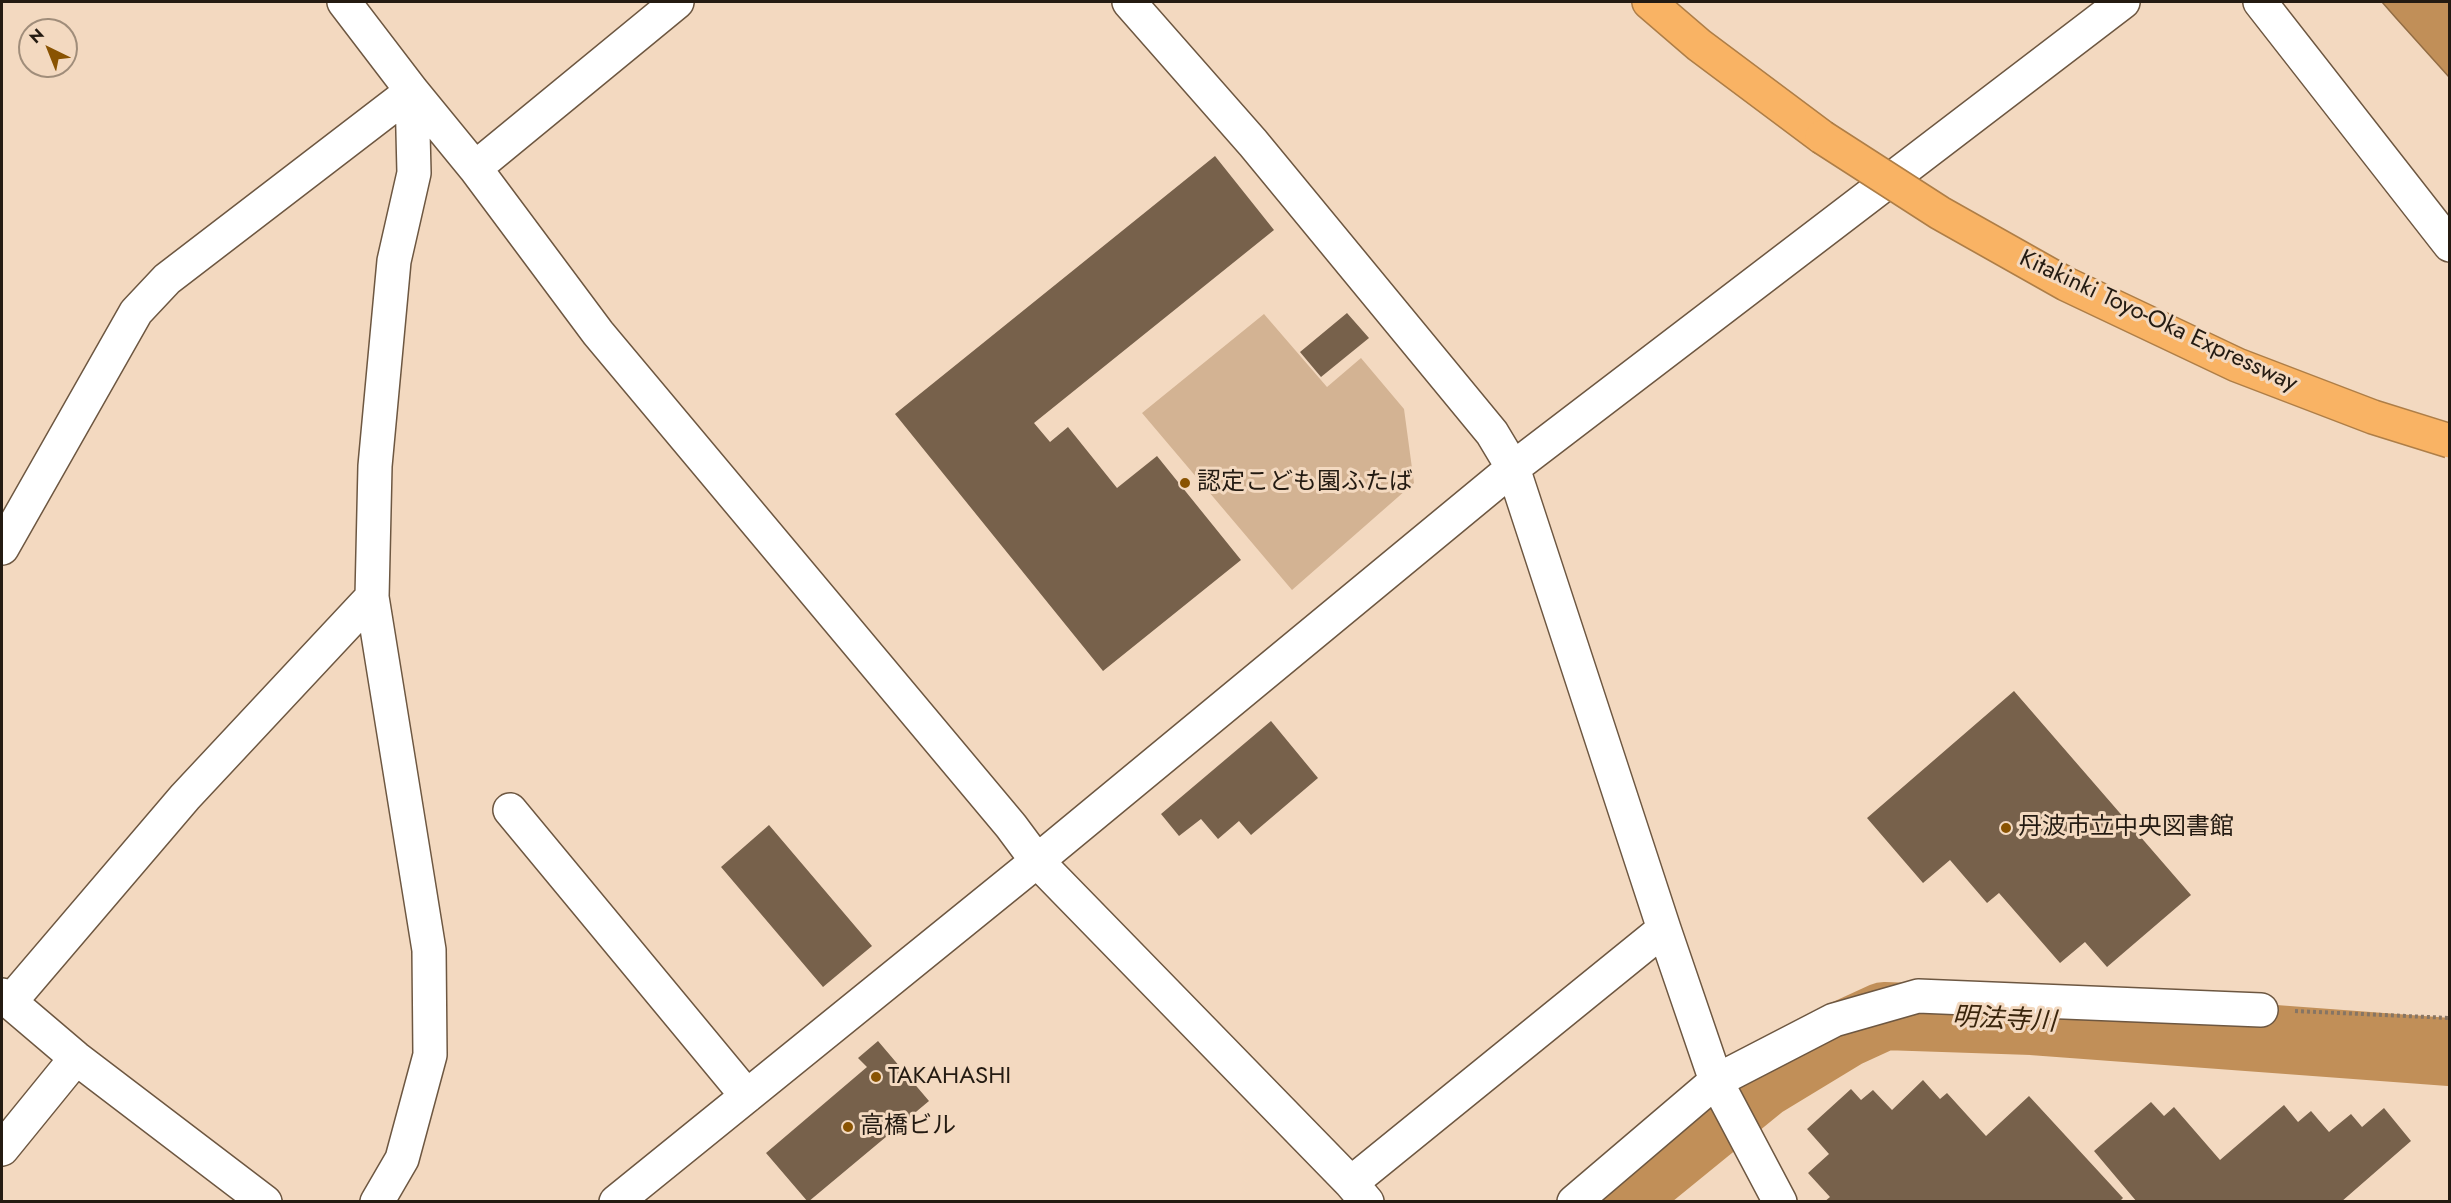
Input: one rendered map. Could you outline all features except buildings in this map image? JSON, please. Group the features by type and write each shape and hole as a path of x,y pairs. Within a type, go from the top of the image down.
{"highway":[{"name":"Kitakinki Toyo-Oka Expressway","path":"1649,2 1699,45 1822,137 1940,213 2066,284 2237,364 2373,417 2450,441"}],"street":[{"path":"344,2 475,168 598,333 974,781 1037,861 1359,1192 1664,929"},
{"path":"475,168 677,2"},
{"path":"1129,2 1253,143 1492,433 1514,468 1664,929 1726,1100 1780,1202"},
{"path":"616,1202 1037,861 1514,468 2123,2"},
{"path":"2260,2 2450,244"},
{"path":"2,548 136,312 167,279 412,91"},
{"path":"376,1202 402,1159 430,1055 429,950 372,597 375,466 394,261 414,173 412,91"},
{"path":"265,1202 76,1058 6,999 185,797 372,597"},
{"path":"510,810 747,1096"},
{"path":"1574,1202 1726,1100 1834,1020 1918,996 2261,1010"},
{"path":"2,1149 76,1058"}],"path":[{"path":"2261,1010 2450,1018"}],"shaded area":[{"path":"2382,2 2449,2 2449,77 2396,18"},
{"path":"1264,314 1327,387 1361,358 1404,409 1414,483 1292,590 1142,413"}],"waterway":[{"name":"明法寺川","path":"1618,1202 1763,1084 1847,1033 1884,1016 2032,1021 2450,1052"}],"place":[{"name":"認定こども園ふたば","path":"1185,483"},
{"name":"丹波市立中央図書館","path":"2006,828"},
{"name":"TAKAHASHI","path":"876,1077"},
{"name":"高橋ビル","path":"848,1127"}]}
